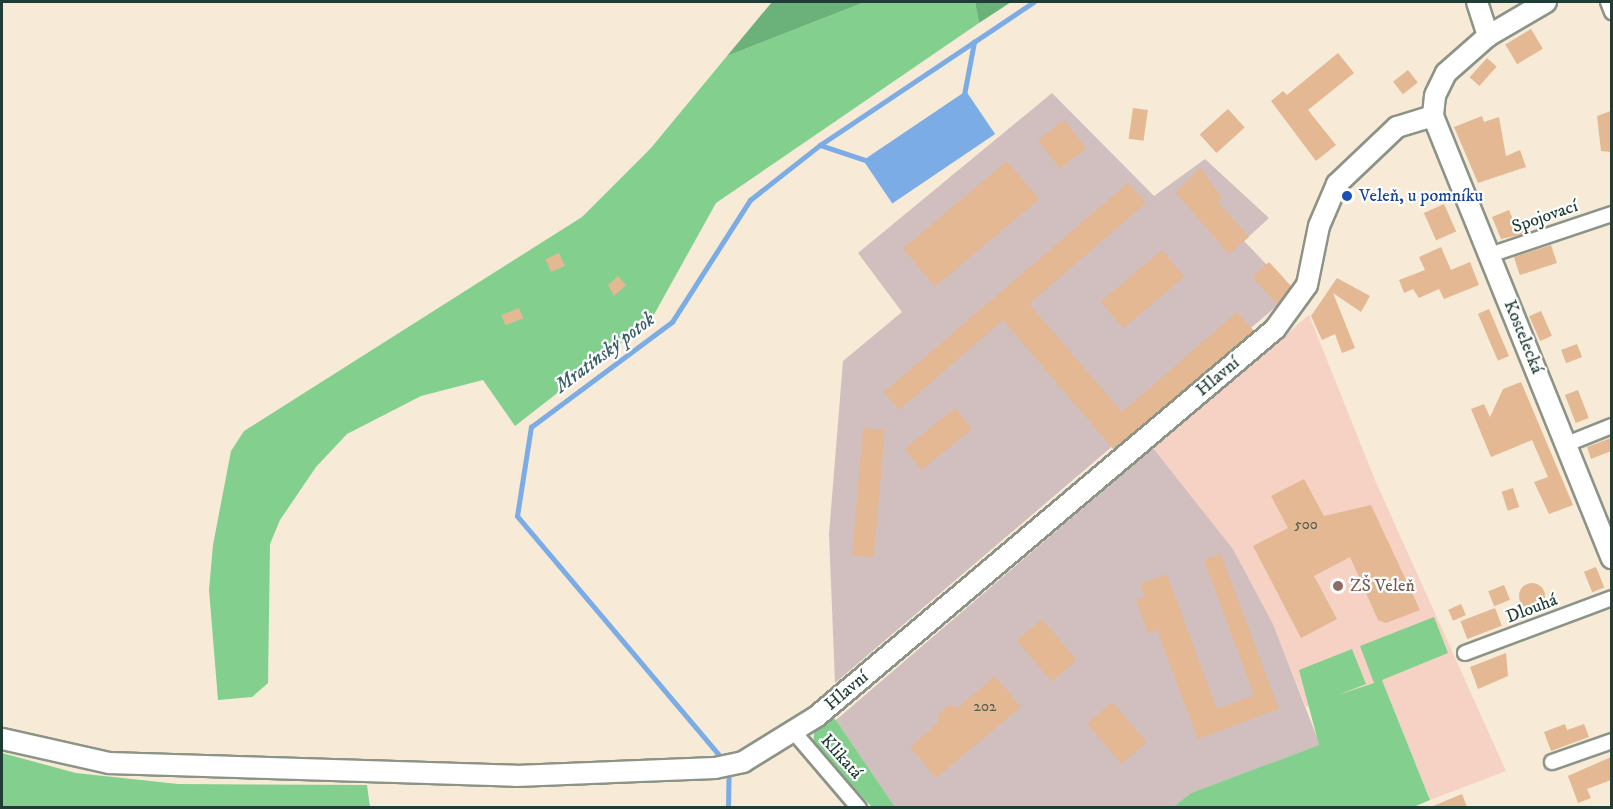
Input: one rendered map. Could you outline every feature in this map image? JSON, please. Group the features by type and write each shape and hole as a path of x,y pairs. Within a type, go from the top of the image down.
{"street":[{"path":"1477,2 1488,36"},
{"path":"1433,116 1442,78 1488,36 1546,2"},
{"path":"1608,2 1611,12"},
{"name":"Kostelecká","path":"1433,116 1611,558"},
{"name":"Hlavní","path":"2,739 109,763 516,776 715,768 743,762 816,717 1289,316 1307,285 1319,226 1337,184 1397,126 1433,116"},
{"name":"Spojovací","path":"1490,255 1611,214"},
{"path":"1566,444 1611,426"},
{"name":"Dlouhá","path":"1465,653 1611,598"},
{"name":"Klikatá","path":"794,732 859,807"},
{"path":"1551,762 1611,741"}],"shaded area":[{"path":"1052,93 1154,196 1205,159 1269,218 1244,241 1293,292 835,683 829,534 843,361 902,312 858,253"},
{"name":"ZŠ Veleň","path":"1309,315 1375,480 1506,771 1430,800 1382,680 1306,707 1273,624 1233,549 1153,448"},
{"path":"1153,448 1233,549 1273,624 1320,745 1191,793 1173,807 895,807 836,720"}],"green space":[{"path":"772,2 865,2 727,56"},
{"path":"865,2 975,2 979,23 716,203 651,320 515,426 483,380 421,396 347,434 316,467 280,520 270,544 268,683 252,697 218,700 209,590 213,545 231,451 244,431 582,217 651,148 727,56"},
{"path":"975,2 1011,2 979,23"},
{"path":"1434,617 1448,653 1382,680 1430,800 1411,808 1173,807 1191,793 1319,745 1299,670 1352,649 1366,684 1338,695 1374,683 1360,646"},
{"path":"831,717 836,720 895,807 872,807 813,744 815,725"},
{"path":"2,753 76,773 178,784 367,785 370,807 2,807"}],"water":[{"path":"966,91 995,134 892,203 863,160"}],"building":[{"path":"1531,29 1543,49 1517,64 1505,44"},
{"path":"1338,53 1354,73 1308,110 1336,145 1316,161 1271,101 1283,91 1287,95"},
{"path":"1487,58 1497,67 1479,86 1470,77"},
{"path":"1408,70 1418,83 1403,94 1393,82"},
{"path":"1133,108 1148,110 1144,141 1129,139"},
{"path":"1228,109 1245,128 1216,153 1200,134"},
{"path":"1611,111 1611,152 1601,151 1597,116"},
{"path":"1482,116 1484,122 1499,117 1506,156 1520,150 1526,167 1478,183 1454,127"},
{"path":"1064,120 1086,148 1060,169 1038,140"},
{"path":"1007,161 1039,199 935,287 903,248"},
{"path":"1200,167 1222,198 1218,202 1249,237 1229,254 1176,193"},
{"path":"1128,183 1146,203 1029,304 1122,412 1237,312 1254,331 1114,450 1003,320 899,410 884,392"},
{"path":"1444,204 1456,231 1436,240 1424,213"},
{"path":"1509,210 1513,220 1524,219 1528,233 1501,239 1492,217"},
{"path":"1551,245 1557,263 1520,275 1514,257"},
{"path":"1441,247 1451,270 1470,262 1479,285 1444,299 1439,289 1419,298 1413,289 1404,293 1399,280 1425,270 1419,257"},
{"path":"1162,250 1184,277 1123,328 1101,301"},
{"path":"559,253 565,266 551,272 545,259"},
{"path":"1269,262 1291,286 1278,305 1252,277"},
{"path":"618,276 626,285 614,296 608,285"},
{"path":"1337,278 1370,296 1361,312 1333,293 1355,348 1342,353 1335,334 1322,340 1311,316"},
{"path":"519,308 523,318 506,325 501,315"},
{"path":"1489,309 1509,356 1498,361 1478,314"},
{"path":"1541,311 1552,336 1540,341 1529,316"},
{"path":"1577,344 1582,357 1566,363 1561,350"},
{"path":"1521,382 1573,505 1549,514 1534,482 1548,477 1532,440 1491,457 1471,409 1484,404 1490,417 1503,389"},
{"path":"1578,390 1589,418 1576,423 1565,395"},
{"path":"955,408 972,429 921,470 904,449"},
{"path":"863,428 885,430 874,557 852,556"},
{"path":"1611,438 1611,451 1591,459 1587,447"},
{"path":"1304,479 1324,516 1371,505 1420,610 1386,623 1378,620 1350,557 1314,576 1337,619 1301,638 1253,546 1288,528 1271,496"},
{"path":"1513,488 1519,507 1508,511 1502,492"},
{"path":"1221,554 1279,709 1198,739 1157,630 1148,633 1136,600 1145,597 1140,584 1167,574 1217,709 1254,695 1204,560"},
{"path":"1596,567 1604,587 1592,592 1584,572"},
{"path":"1532,583 1541,587 1545,596 1541,605 1532,609 1523,605 1519,596 1523,587"},
{"path":"1504,585 1510,600 1494,606 1488,591"},
{"path":"1461,604 1466,615 1453,621 1448,610"},
{"path":"1495,608 1502,626 1467,639 1460,621"},
{"path":"1042,619 1077,660 1051,682 1017,640"},
{"path":"1506,653 1508,676 1478,689 1470,667"},
{"path":"995,676 1021,707 936,778 910,747 938,723 939,714 949,705 957,708"},
{"path":"1112,702 1147,742 1122,764 1087,724"},
{"path":"1565,724 1567,730 1584,724 1589,737 1551,751 1544,732"},
{"path":"1611,757 1611,780 1587,789 1591,798 1578,803 1568,776"},
{"path":"1462,794 1467,807 1431,807"}],"waterway":[{"name":"Mratínský potok","path":"723,760 517,516 531,427 672,322 750,200 820,145 1034,2"},
{"path":"964,95 974,42"},
{"path":"820,145 871,162"},
{"name":"Mratínský potok","path":"728,808 729,769"}],"place":[{"name":"Veleň, u pomníku","path":"1347,196"},
{"name":"ZŠ Veleň","path":"1338,586"}]}
